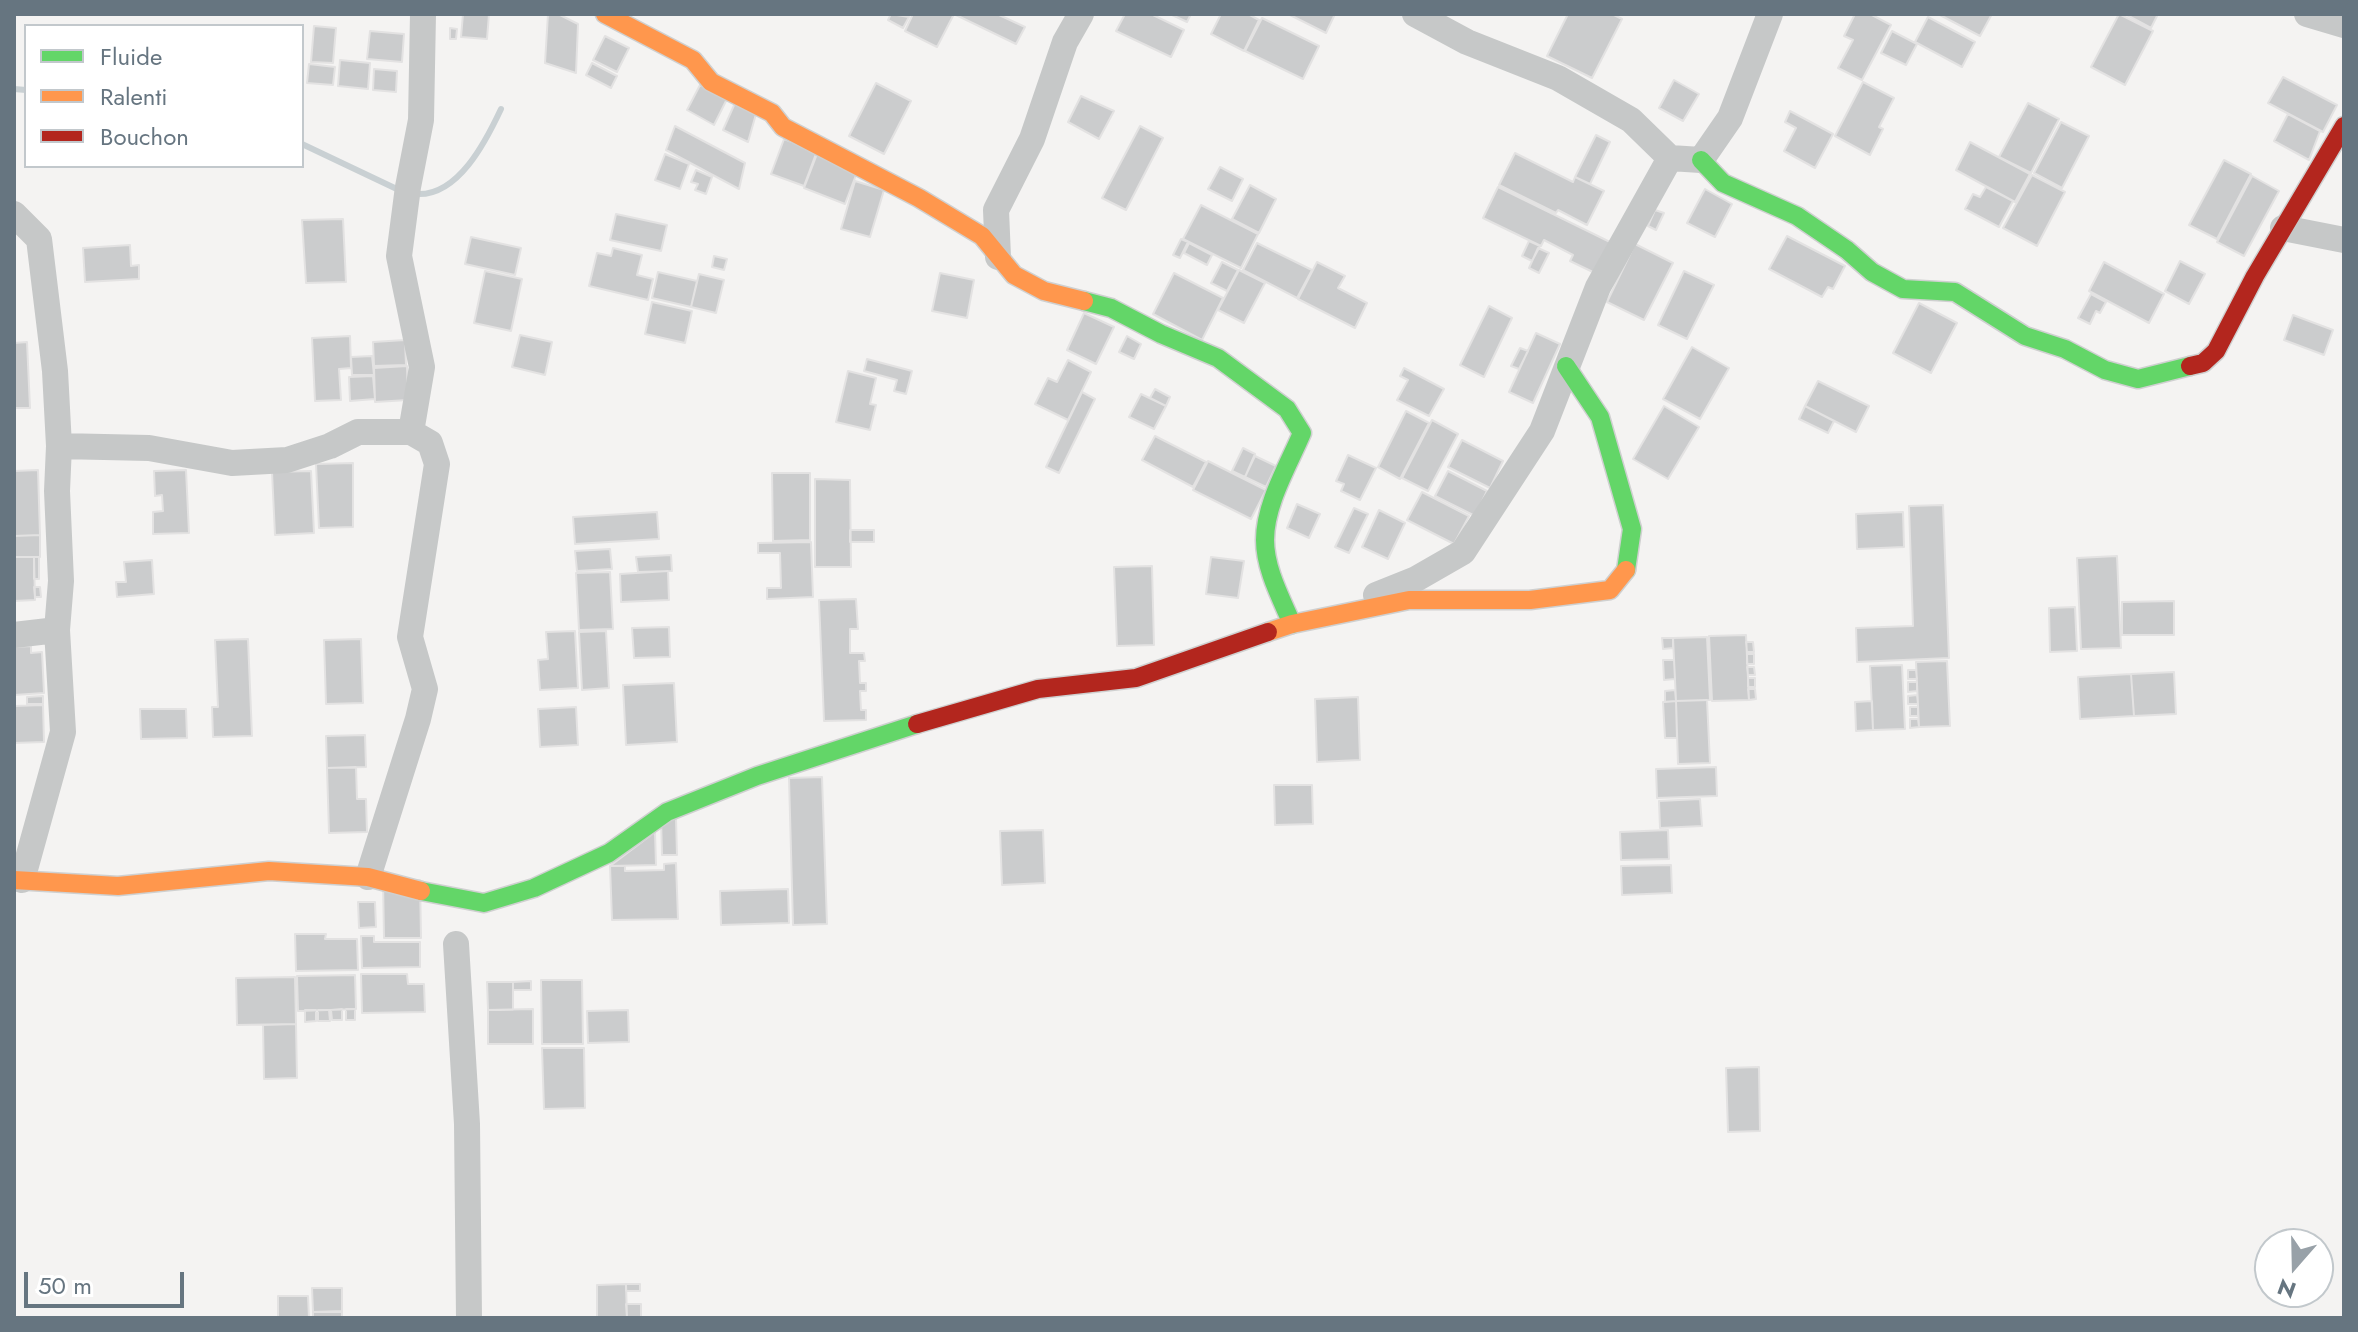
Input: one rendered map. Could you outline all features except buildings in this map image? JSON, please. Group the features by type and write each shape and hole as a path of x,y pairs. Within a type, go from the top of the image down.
{"street":[{"path":"411,432 422,367 399,256 421,120 423,14"},
{"path":"605,14 693,60 711,82 772,113 783,127 919,198 982,236 1014,275 1044,291 1111,308 1218,358 1287,409 1302,433 1269,517 1265,542 1276,584 1292,624"},
{"path":"998,257 996,210 1032,139 1065,42 1081,14"},
{"path":"1415,14 1467,42 1558,78 1631,120 1670,158 1701,160 1723,183 1797,216 1837,242 1872,272 1903,289 1955,292 2025,336 2065,349 2105,370 2138,379 2203,363 2216,351 2283,228 2344,126"},
{"path":"1701,160 1730,118 1770,14"},
{"path":"2307,14 2344,25"},
{"path":"1328,615 1416,579 1463,552 1542,431 1598,287 1670,158"},
{"path":"14,214 39,239 55,371 61,581 57,630 63,732 18,880 118,886 269,871 368,877 439,896 484,903 534,888 609,853 667,812 757,776 1038,689 1136,678 1292,624 1409,600 1530,600 1610,590 1627,568 1632,529 1600,417 1566,366"},
{"path":"2283,228 2344,240"},
{"path":"59,446 149,448 232,463 287,460 330,446 358,432 411,432 430,443 437,464 410,637 425,689 368,877"},
{"path":"14,635 57,630"},
{"path":"456,944 467,1124 469,1318"}],"waterway":[{"path":"14,89 24,90"},
{"path":"416,194 431,193 457,177 479,151 501,109"},
{"path":"304,145 401,191"}],"traffic: fast":[{"path":"1701,160 1723,183 1797,216 1847,250 1872,272 1903,289 1955,292 2025,336 2065,349 2105,370 2138,379 2190,366"},
{"path":"1084,301 1111,308 1218,358 1287,409 1302,433 1273,499 1265,540 1271,572 1292,624"},
{"path":"1566,366 1600,417 1632,529 1626,570"},
{"path":"421,891 484,903 534,888 609,853 667,812 757,776 917,724"}],"traffic: slow":[{"path":"605,14 693,60 711,82 772,113 783,127 919,198 982,236 1014,275 1044,291 1084,301"},
{"path":"1268,632 1292,624 1409,600 1530,600 1610,590 1626,570"},
{"path":"14,880 118,886 269,871 368,877 421,891"}],"traffic: jam":[{"path":"2190,366 2203,363 2216,351 2255,276 2344,126"},
{"path":"917,724 1038,689 1136,678 1268,632"}]}
